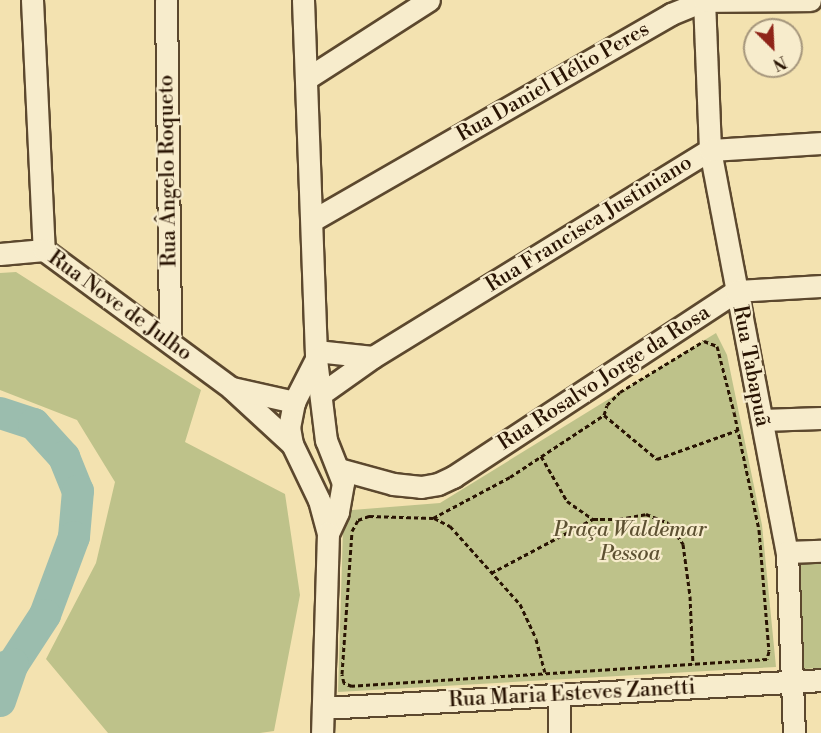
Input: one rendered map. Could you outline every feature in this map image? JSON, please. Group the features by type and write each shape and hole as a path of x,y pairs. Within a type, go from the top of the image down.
{"street":[{"path":"32,0 44,250"},
{"name":"Rua Ângelo Roqueto","path":"166,0 170,342"},
{"path":"303,0 313,220 316,355 326,440 343,483 342,496 328,533"},
{"path":"306,79 429,0"},
{"name":"Rua Daniel Hélio Peres","path":"313,220 671,14 704,1 810,0"},
{"name":"Rua Tabapuã","path":"704,1 710,150 787,552 794,733"},
{"name":"Rua Francisca Justiniano","path":"321,394 373,357 710,150 821,143"},
{"name":"Rua Nove de Julho","path":"0,254 44,250 231,388 292,444"},
{"name":"Rua Rosalvo Jorge da Rosa","path":"339,469 393,484 421,487 453,477 736,291 821,286"},
{"path":"316,355 373,357"},
{"path":"316,355 290,415 292,444 319,500 328,533 322,733"},
{"path":"231,388 294,402"},
{"path":"762,420 821,418"},
{"name":"Rua Rosalvo Jorge da Rosa","path":"342,496 393,484"},
{"path":"787,552 821,551"},
{"name":"Rua Maria Esteves Zanetti","path":"323,708 821,680"},
{"path":"559,695 559,733"}],"path":[{"path":"433,518 510,477 604,415 607,405 620,392 704,341 717,346 759,530 769,651 767,659 352,686 344,683 342,674 352,531 358,520 369,516 433,518 450,526 520,604 536,639 545,672"},
{"path":"604,415 657,459 738,430"},
{"path":"541,456 567,501 593,519"},
{"path":"491,573 593,519 619,519 646,514 668,524 683,544 690,596 693,664"}],"green space":[{"path":"16,272 201,390 185,442 285,494 300,595 274,731 260,733 108,733 46,659 96,563 115,482 77,420 0,390 0,273"},
{"name":"Praça Waldemar Pessoa","path":"716,333 727,355 762,525 776,667 338,692 343,529 352,510 440,503"},
{"path":"821,563 821,668 804,669 799,564"}],"waterway":[{"path":"0,413 34,424 64,457 78,491 74,537 45,615 13,664 0,669"},
{"path":"0,701 13,664"}]}
